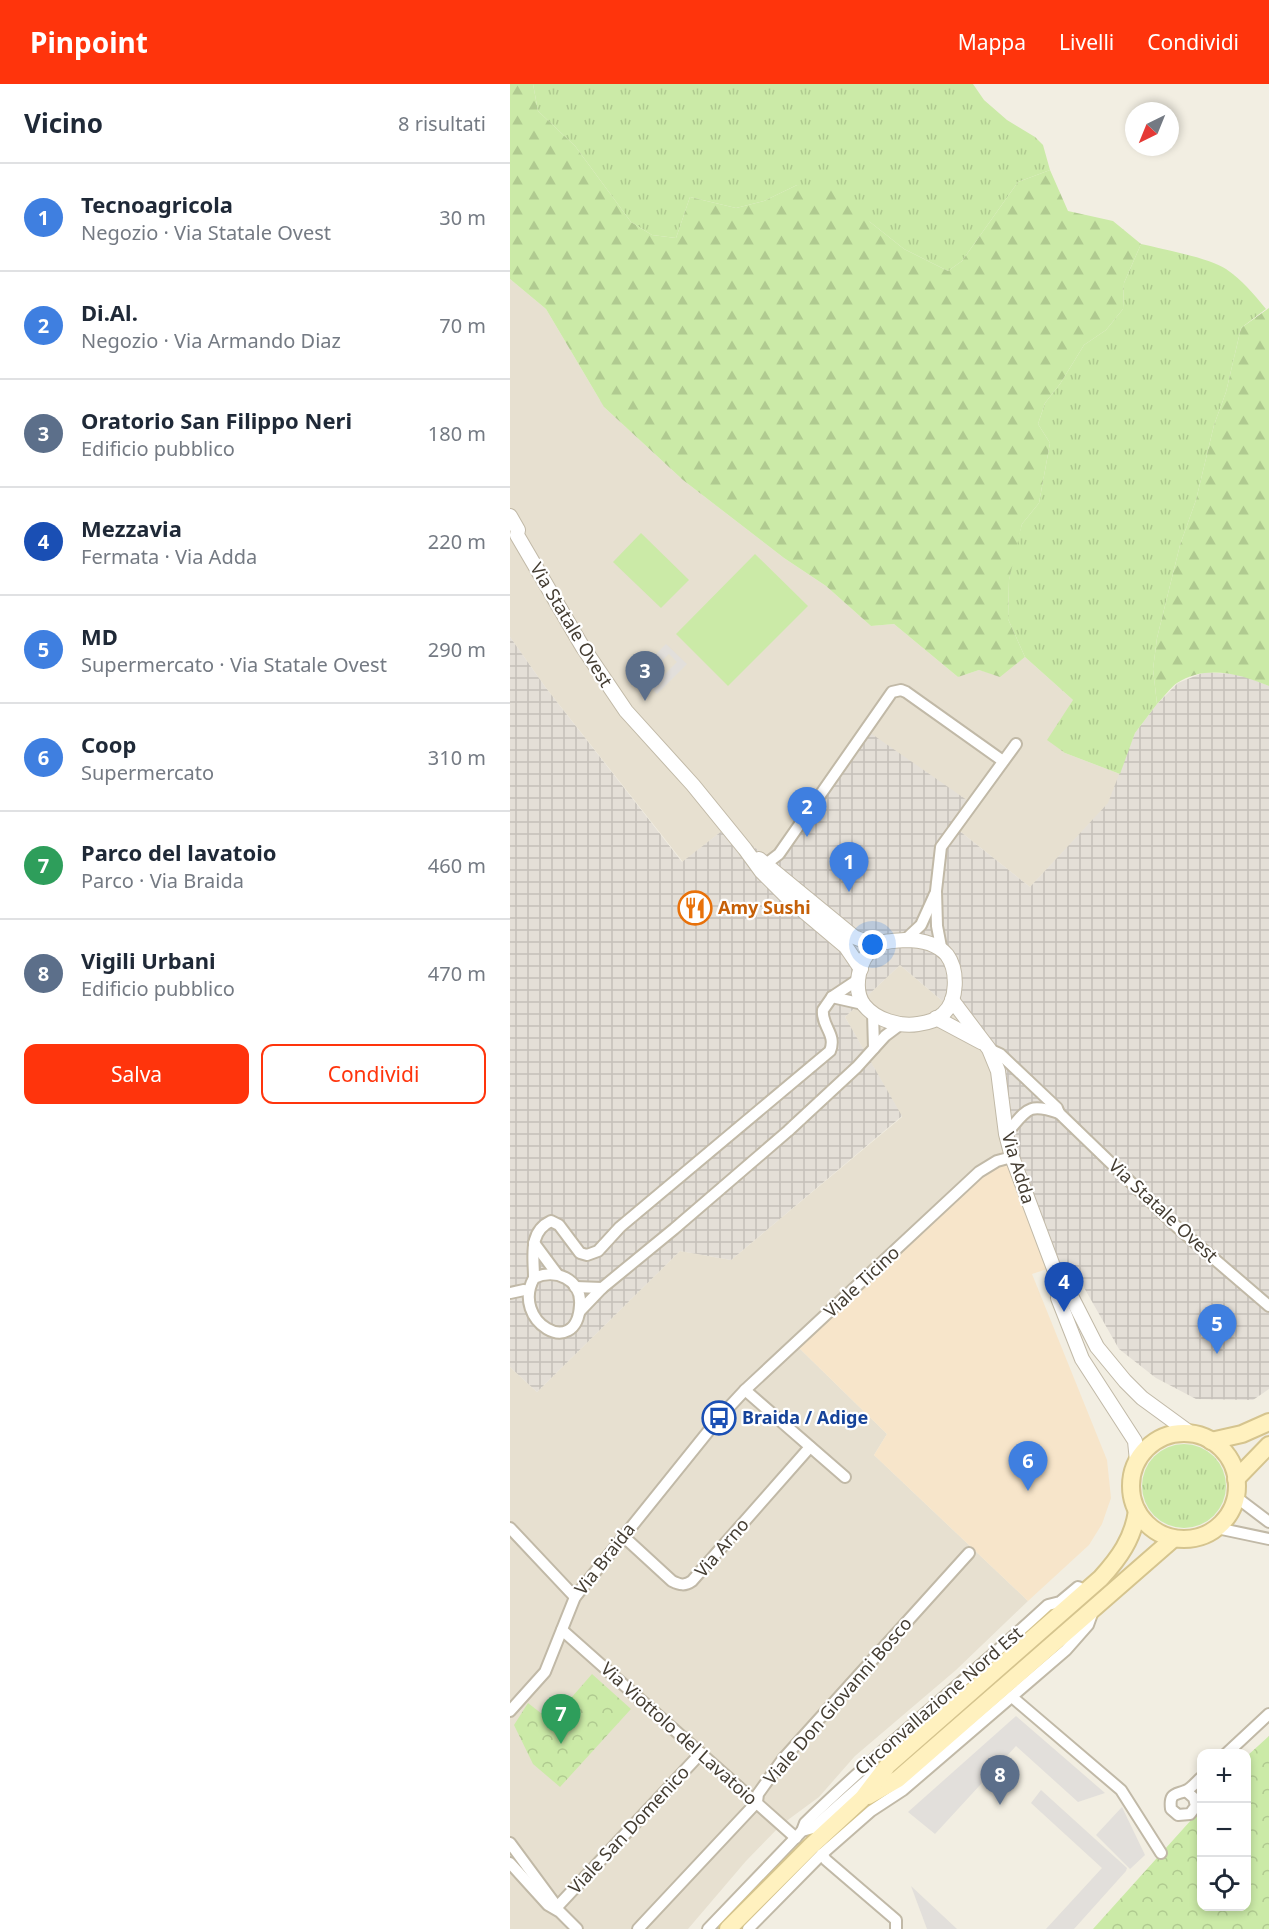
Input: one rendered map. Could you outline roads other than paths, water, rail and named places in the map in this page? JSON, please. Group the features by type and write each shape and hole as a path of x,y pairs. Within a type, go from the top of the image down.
{"main road":[{"path":"1211,1441 1242,1434 1269,1422"},
{"path":"1137,1461 1148,1447 1163,1437 1191,1433 1211,1441 1228,1457 1236,1479 1236,1497 1229,1514 1217,1528 1196,1538 1173,1539 1152,1529 1137,1511"},
{"path":"1236,1479 1269,1445"},
{"name":"Circonvallazione Nord Est","path":"866,1805 888,1765 1087,1591 1121,1555 1135,1526 1137,1511 1130,1486 1137,1461"},
{"name":"Circonvallazione Nord Est","path":"728,1929 811,1846 898,1779 1173,1539"}],"street":[{"name":"Via Statale Ovest","path":"510,516 518,530 513,532 612,692 639,727 693,785 761,872 846,947 860,974 859,988 868,1009"},
{"path":"766,864 779,854 892,692 897,690 908,693 1003,761"},
{"path":"942,952 937,926 936,891 941,847 1016,744"},
{"name":"Via Statale Ovest","path":"745,849 854,937 875,945"},
{"path":"905,940 921,925 936,891"},
{"path":"534,1278 534,1243 541,1225 551,1221 559,1225 580,1252 591,1255 598,1251 620,1227 831,1051 832,1036 822,1016 826,1003 832,997 860,974 865,958 875,945 888,941 919,940 946,954 953,969 955,985 952,1000 944,1014 916,1025 886,1021 868,1009 832,997"},
{"name":"Via Statale Ovest","path":"952,1000 988,1047"},
{"path":"868,1009 873,1048"},
{"name":"Via Statale Ovest","path":"936,1018 1000,1054 1177,1227 1269,1306"},
{"path":"579,1312 579,1295 575,1287 570,1281 557,1274 549,1273 534,1278 524,1290 522,1312 533,1327 541,1332 551,1333 568,1327 602,1288 788,1131 857,1067 873,1048 901,1024"},
{"name":"Via Adda","path":"988,1047 998,1071 1006,1134 1012,1157 1062,1290"},
{"path":"1006,1134 1029,1109 1038,1106 1059,1113"},
{"name":"Viale Ticino","path":"719,1418 745,1390 979,1172 997,1161 1012,1157"},
{"path":"534,1243 557,1274"},
{"path":"575,1287 602,1288"},
{"path":"510,1293 524,1290"},
{"path":"1137,1461 1135,1441 1082,1359 1058,1298 1062,1290 1069,1292 1097,1347 1125,1381 1142,1398 1191,1433"},
{"path":"745,1390 845,1478"},
{"name":"Via Braida","path":"510,1711 546,1671 575,1597 719,1418"},
{"name":"Via Arno","path":"623,1536 672,1581 686,1585 810,1447"},
{"path":"1236,1497 1269,1522"},
{"path":"510,1528 575,1597"},
{"path":"1217,1528 1269,1539"},
{"name":"Viale Don Giovanni Bosco","path":"638,1929 757,1802 758,1794 783,1758 969,1553"},
{"name":"Circonvallazione Nord Est","path":"799,1835 804,1823 848,1779 890,1745 1048,1605 1060,1602 1078,1587 1087,1591"},
{"name":"Circonvallazione Nord Est","path":"866,1805 903,1791 1012,1697 1066,1650 1088,1625 1094,1608"},
{"name":"Via Viottolo del Lavatoio","path":"562,1630 757,1802 799,1835"},
{"path":"1012,1697 1121,1790 1161,1853"},
{"path":"1231,1749 1269,1714"},
{"name":"Viale San Domenico","path":"559,1910 701,1753"},
{"name":"Circonvallazione Nord Est","path":"708,1929 799,1835 813,1828 884,1764 888,1765"},
{"path":"1186,1791 1197,1781"},
{"path":"748,1929 822,1854 866,1805"},
{"path":"510,1843 559,1910 577,1929"},
{"path":"822,1854 826,1860 896,1920 896,1929"},
{"path":"510,1863 548,1905 559,1910"}],"place":[{"name":"Oratorio San Filippo Neri","path":"645,701"},
{"name":"Di.Al.","path":"807,837"},
{"name":"Tecnoagricola","path":"849,892"},
{"name":"Amy Sushi","path":"695,908"},
{"name":"Mezzavia","path":"1064,1312"},
{"name":"MD","path":"1217,1354"},
{"name":"Braida / Adige","path":"719,1418"},
{"name":"Coop","path":"1028,1491"},
{"name":"Parco del lavatoio","path":"561,1744"},
{"name":"Vigili Urbani","path":"1000,1805"}]}
